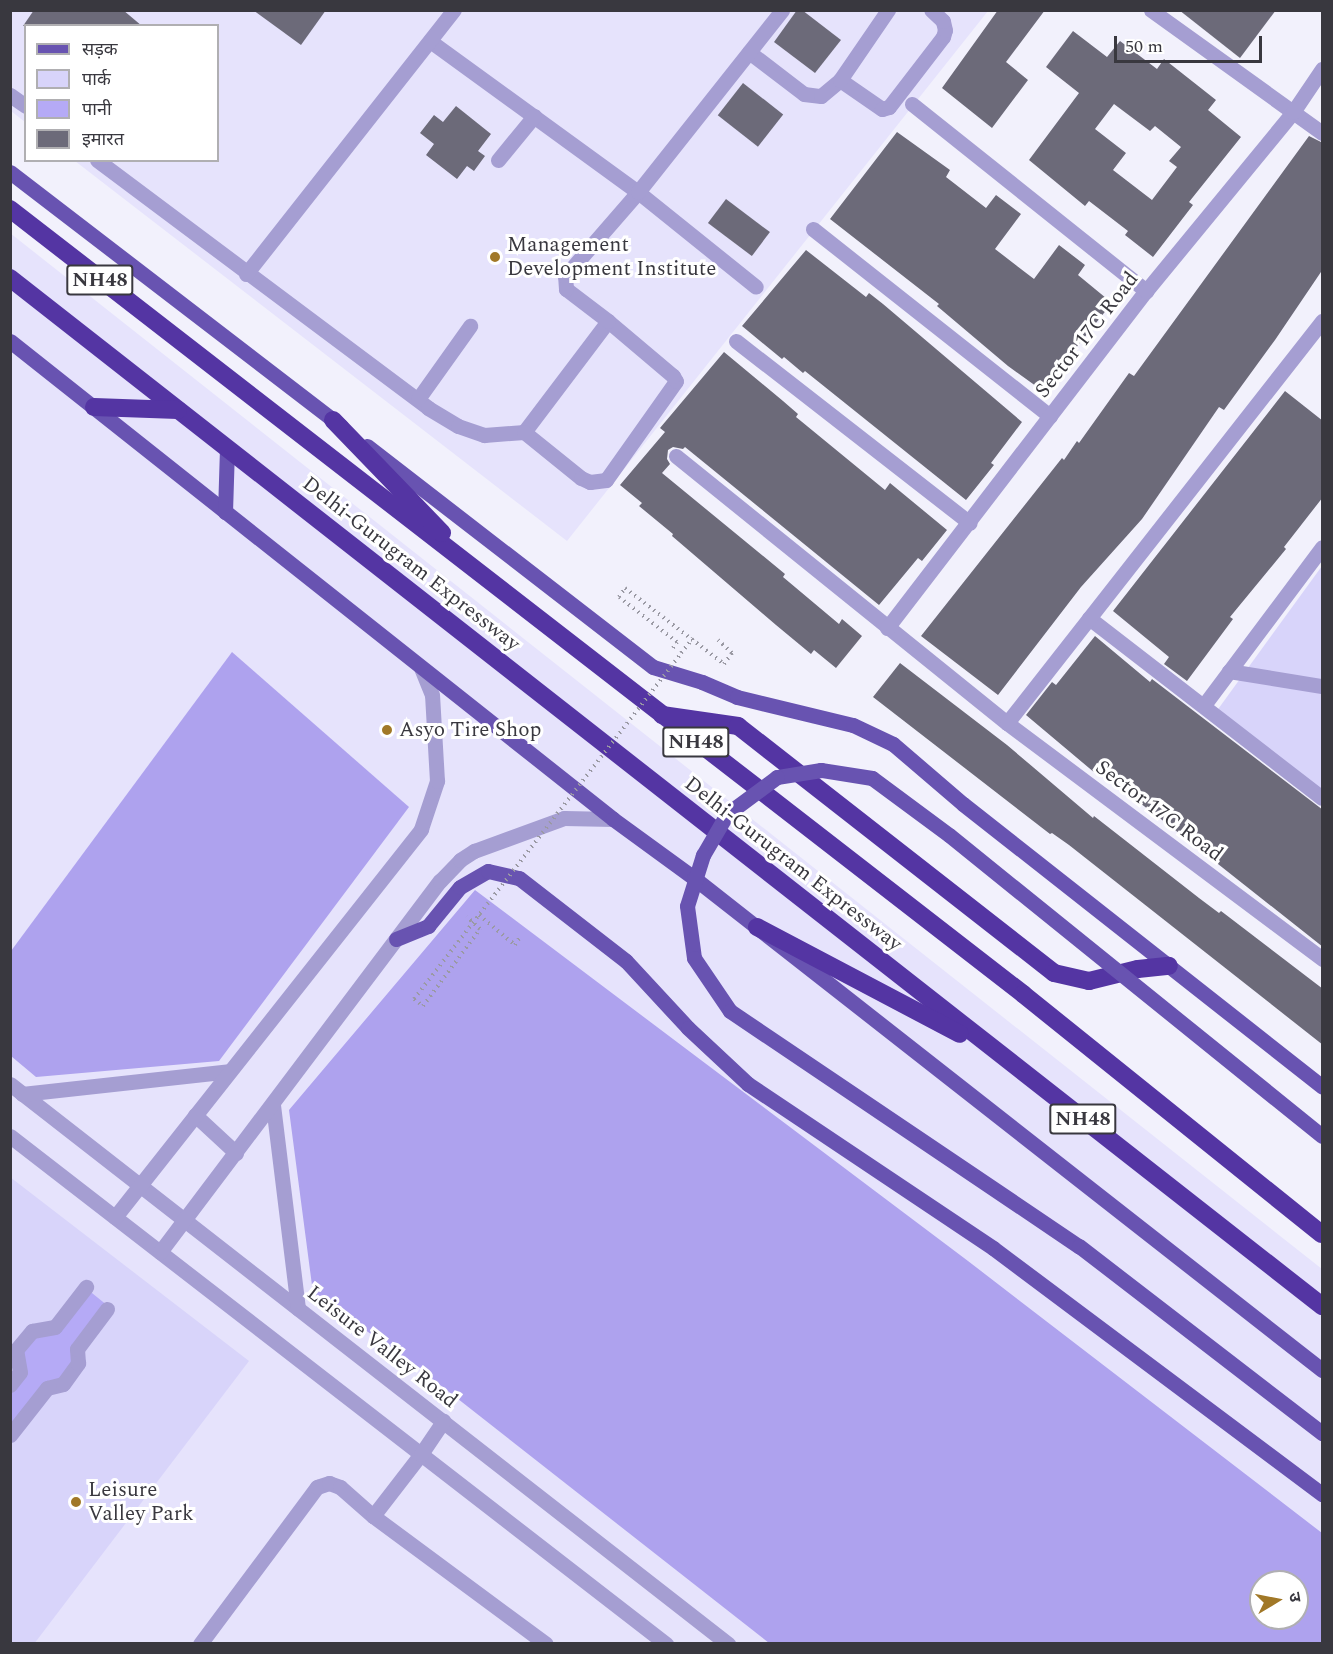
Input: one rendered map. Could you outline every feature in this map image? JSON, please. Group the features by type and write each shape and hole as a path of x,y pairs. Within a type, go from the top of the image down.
{"highway":[{"name":"Delhi-Gurugram Expressway","path":"10,209 1023,994 1323,1234"},
{"name":"Delhi-Gurugram Expressway","path":"10,278 1323,1306"},
{"path":"94,407 178,410"},
{"path":"333,420 484,578"},
{"path":"662,715 738,726 1054,973 1089,981 1138,969 1169,966"},
{"path":"757,927 1001,1056"}],"main road":[{"path":"10,172 653,667 702,682 738,697 853,725 893,744 963,804 1323,1087"},
{"path":"10,341 421,668 757,927 1323,1370"},
{"path":"225,512 227,448"},
{"path":"1323,1136 949,835 872,777 821,770 777,777 727,814 703,855 687,906 694,958 730,1011 1079,1246 1323,1433"},
{"path":"396,939 428,926 460,887 488,871 519,878 626,961 688,1028 747,1084 993,1248 1323,1494"}],"street":[{"path":"246,274 454,10"},
{"path":"100,162 246,274 417,399 458,426 484,435 524,432 581,478 590,482 606,480 674,387 676,381 608,321 567,289 565,276 638,192 782,10"},
{"path":"749,52 804,94 821,96 840,80 888,10"},
{"path":"840,80 882,109 889,107 943,37 945,30 943,21 931,10"},
{"path":"1151,10 1323,133"},
{"path":"430,41 638,192 756,287"},
{"name":"Sector 17C Road","path":"887,628 970,523 1146,291 1293,112 1323,69"},
{"path":"10,94 24,104"},
{"path":"912,104 1146,291"},
{"path":"498,160 534,116"},
{"path":"813,229 1050,416"},
{"path":"524,432 608,321"},
{"path":"1007,723 1323,321"},
{"path":"417,399 470,326"},
{"path":"736,341 970,523"},
{"name":"Sector 17C Road","path":"676,456 1007,723 1323,959"},
{"path":"1204,705 1323,547"},
{"path":"1089,618 1323,798"},
{"path":"115,1217 421,829 437,781 432,695 421,668"},
{"path":"1229,671 1323,686"},
{"path":"160,1252 186,1221 440,880 460,860 474,851 564,818 614,819"},
{"path":"16,1089 229,1071"},
{"name":"Leisure Valley Road","path":"16,1089 728,1644"},
{"path":"273,1105 298,1308"},
{"path":"195,1115 236,1153"},
{"path":"10,1136 666,1644"},
{"path":"10,1385 20,1372 16,1350 32,1330 55,1327 86,1287"},
{"path":"10,1435 47,1388 63,1384 78,1363 77,1349 107,1309"},
{"path":"373,1516 421,1454 443,1421"},
{"path":"200,1644 318,1487 329,1483 340,1487 373,1516 546,1644"}],"path":[{"path":"673,648 677,642 619,597 625,588 724,664 732,653 718,640"},
{"path":"467,917 474,923 480,929 423,1006 414,999 421,989 471,924 479,915 693,638"},
{"path":"479,915 515,945 520,937"}],"shaded area":[{"name":"Management Development Institute","path":"10,11 988,11 567,541 76,162 219,162 219,24 24,24 24,121 11,111"},
{"path":"10,233 1322,1269 1322,1643 11,1643"},
{"path":"232,652 409,807 219,1061 36,1077 11,1056 11,951"},
{"path":"475,890 968,1261 1322,1533 1322,1643 769,1643 416,1366 313,1293 289,1110"}],"green space":[{"path":"1322,566 1322,794 1216,712"},
{"name":"Leisure Valley Park","path":"10,1177 249,1361 34,1644 11,1643"}],"water":[{"path":"87,1289 108,1306 78,1363 47,1388 11,1435 11,1385 16,1350 32,1331 55,1327"}],"building":[{"path":"34,10 123,10 140,24 24,24"},
{"path":"253,10 326,10 301,45"},
{"path":"797,10 802,10 841,40 815,73 774,42"},
{"path":"998,10 1045,10 1006,62 1028,80 992,128 942,88"},
{"path":"1179,10 1276,10 1240,58"},
{"path":"1073,31 1107,57 1120,41 1157,69 1164,59 1216,100 1208,110 1241,137 1189,202 1193,205 1153,257 1125,235 1128,231 1089,201 1085,206 1029,160 1079,93 1046,67","holes":["1114,104 1150,131 1155,126 1181,147 1169,161 1177,167 1152,200 1113,170 1126,153 1095,129"]},
{"path":"743,83 783,114 758,147 718,115"},
{"path":"456,106 491,134 478,151 485,156 474,171 467,166 457,179 426,155 434,144 420,133 434,115 443,122"},
{"path":"897,132 950,170 946,177 986,208 996,195 1021,214 995,249 1034,279 1059,245 1085,265 1078,275 1112,303 1067,359 1071,362 1047,394 1008,366 937,306 939,304 830,219"},
{"path":"1309,136 1323,143 1323,269 1224,410 1219,407 1142,519 1081,587 998,695 921,636 1062,458 1064,460 1077,441 1079,443 1129,373 1134,376"},
{"path":"726,199 770,232 752,256 708,223"},
{"path":"806,250 866,297 869,293 883,304 1022,422 991,463 994,465 966,500 805,371 803,373 784,357 782,359 742,326"},
{"path":"724,352 798,414 796,417 885,490 890,483 947,530 922,561 918,558 879,605 685,447 683,449 673,447 668,450 667,459 670,464 662,473 785,574 783,577 839,624 842,619 862,636 836,668 814,650 811,654 776,625 672,536 673,534 639,506 642,503 620,485 665,432 660,428"},
{"path":"1285,391 1323,421 1323,497 1284,547 1286,549 1230,617 1233,619 1187,681 1164,664 1169,657 1113,611"},
{"path":"1095,636 1150,682 1152,679 1323,810 1323,947 1097,770 1095,773 1026,715 1052,682 1056,685"},
{"path":"900,663 1007,745 1093,818 1094,816 1199,898 1219,913 1221,911 1323,989 1323,1045 1069,845 1052,833 1050,834 873,697"}],"place":[{"name":"Management Development Institute","path":"495,257"},
{"name":"Asyo Tire Shop","path":"387,730"},
{"name":"Leisure Valley Park","path":"76,1502"}]}
